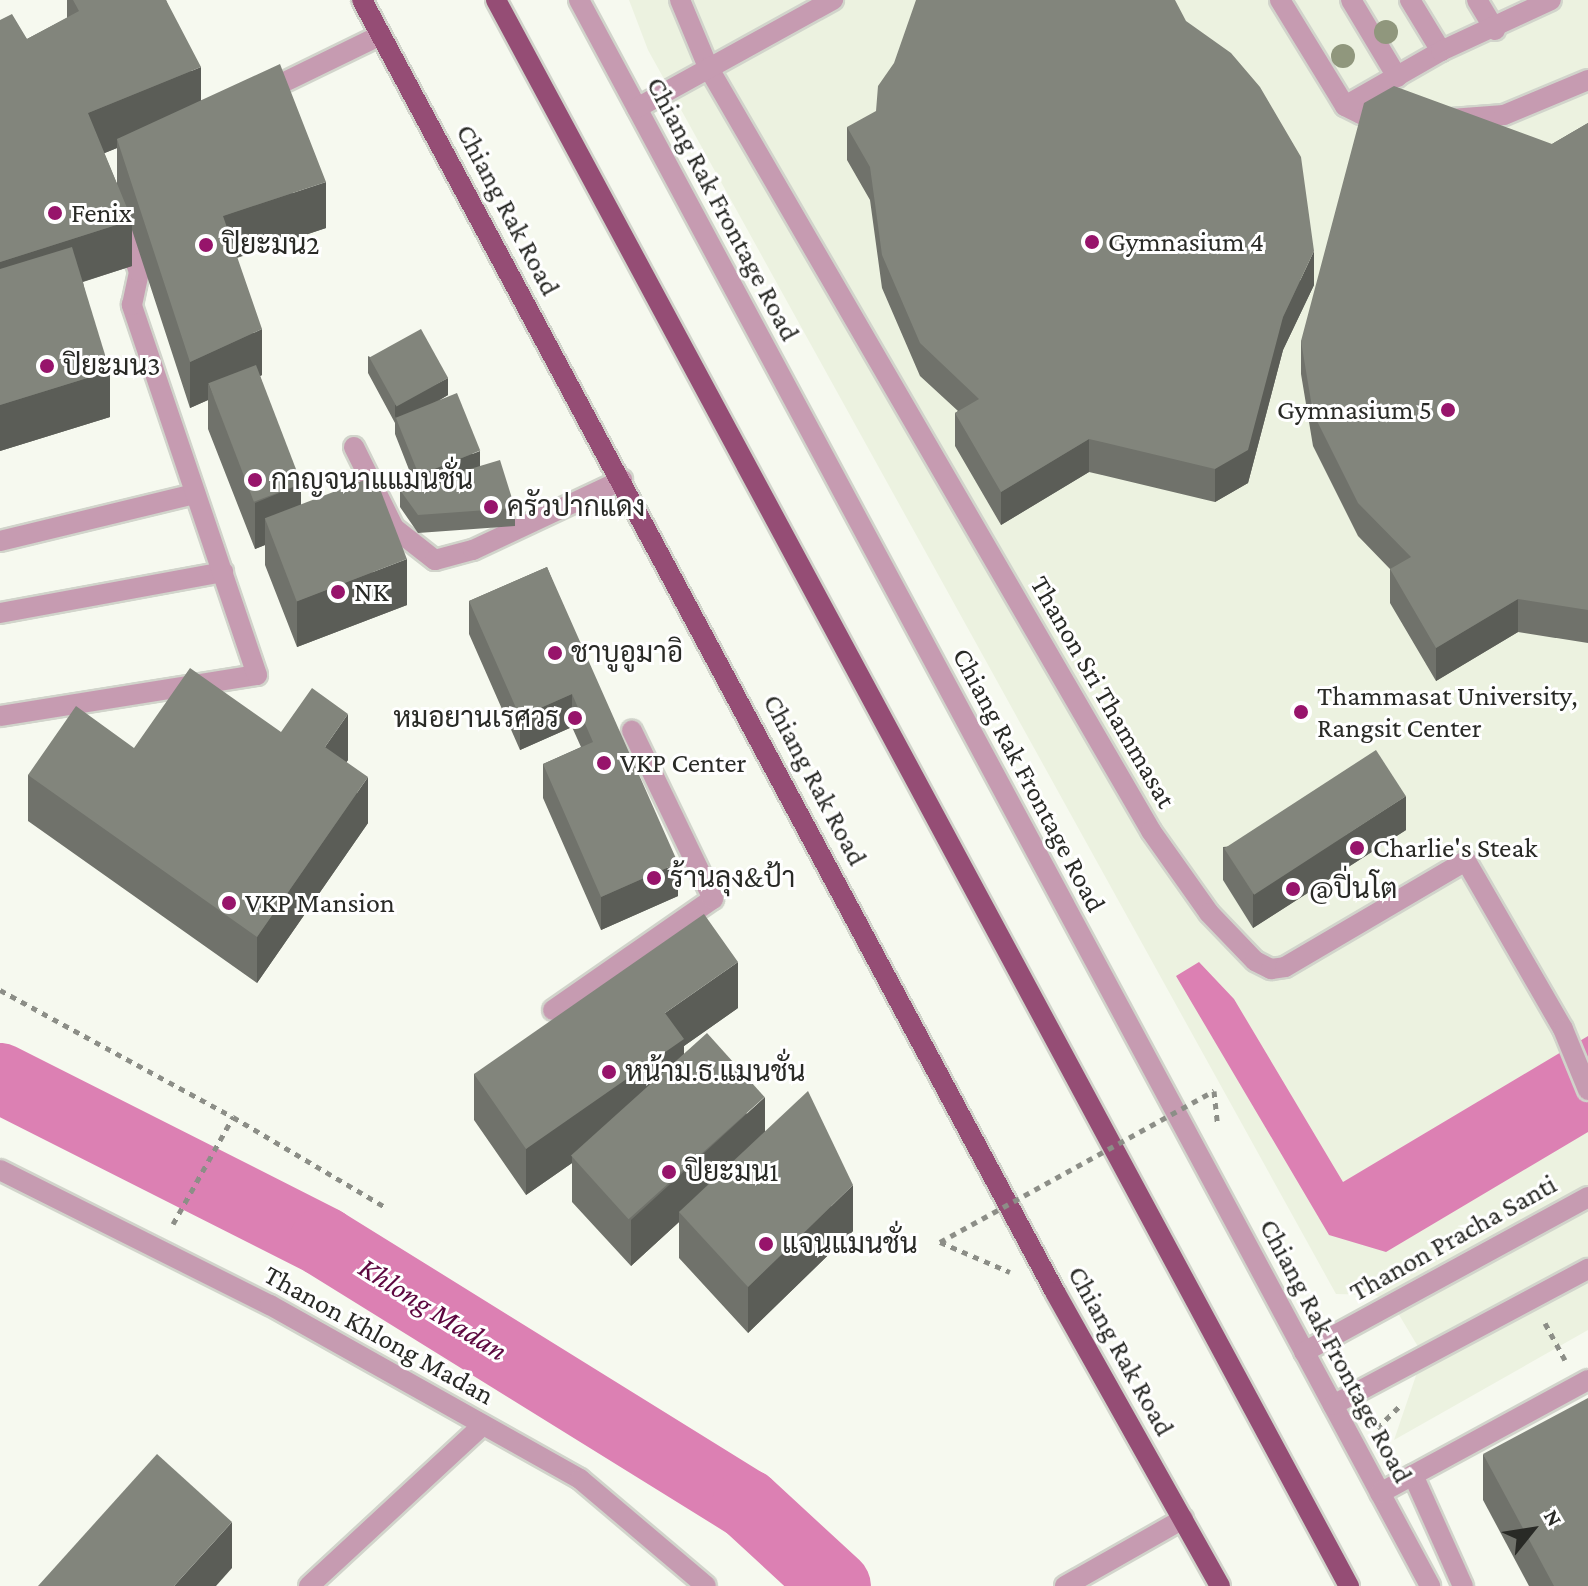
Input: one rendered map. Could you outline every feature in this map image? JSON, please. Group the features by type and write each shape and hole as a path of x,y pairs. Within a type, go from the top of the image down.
{"main road":[{"name":"Chiang Rak Road","path":"362,0 1055,1292 1220,1586"},
{"path":"496,0 1349,1586"}],"street":[{"name":"Chiang Rak Frontage Road","path":"579,0 1430,1586"},
{"name":"Thanon Sri Thammasat","path":"680,0 708,67 1151,831 1209,913 1255,961 1271,969 1285,967 1466,861 1563,1029 1588,1090"},
{"path":"637,108 833,0"},
{"path":"1280,0 1345,106 1361,114 1403,117"},
{"path":"1351,0 1397,77"},
{"path":"1410,0 1441,51"},
{"path":"1477,0 1495,30"},
{"path":"1345,106 1441,51 1495,30 1551,0"},
{"path":"240,104 381,35"},
{"path":"1431,119 1504,115 1588,80"},
{"path":"0,716 257,675 132,305 139,272 116,206"},
{"path":"354,447 394,528 435,560 473,550 622,480"},
{"path":"0,541 195,494"},
{"path":"0,613 223,572"},
{"path":"553,1010 713,899 632,731"},
{"name":"Thanon Khlong Madan","path":"0,1170 270,1305 580,1479 705,1586"},
{"name":"Thanon Pracha Santi","path":"1304,1352 1588,1197"},
{"path":"1333,1405 1588,1269"},
{"path":"1380,1493 1584,1382"},
{"path":"309,1586 483,1425"},
{"path":"1413,1475 1463,1586"},
{"path":"1065,1586 1183,1519"}],"path":[{"path":"0,990 233,1117 385,1207"},
{"path":"1055,1292 940,1242 1214,1091"},
{"path":"170,1228 233,1117"},
{"path":"1554,1312 1542,1318 1584,1382"}],"shaded area":[{"name":"Thammasat University, Rangsit Center","path":"629,0 1588,0 1588,1330 1394,1440 1423,1355 1392,1303 1375,1295 1336,1294 648,50"},
{"path":"1199,962 1234,999 1343,1182 1588,1036 1588,1132 1386,1252 1329,1235 1176,976"}],"building":[{"name":"Fenix","path":"73,0 166,0 201,67 88,113 132,220 0,262 0,20 12,14 27,39 79,11"},
{"name":"Gymnasium 4","path":"916,0 1175,0 1186,21 1231,53 1260,87 1301,157 1314,251 1283,317 1248,450 1215,469 1089,439 1001,492 955,413 979,399 920,343 882,255 870,167 847,127 876,111 878,86 894,63"},
{"name":"ปิยะมน2","path":"280,64 326,182 223,216 262,329 190,362 117,139"},
{"name":"Gymnasium 5","path":"1394,86 1552,144 1588,123 1588,610 1518,599 1436,648 1390,569 1411,557 1358,503 1313,413 1301,341 1364,103"},
{"name":"ปิยะมน3","path":"72,247 110,371 0,405 0,269"},
{"path":"421,329 448,378 397,407 369,358"},
{"path":"256,365 302,484 254,502 208,383"},
{"path":"457,393 480,450 419,475 396,418"},
{"path":"500,460 515,508 418,515 400,490"},
{"path":"375,476 407,559 297,601 265,518"},
{"name":"VKP Center","path":"547,567 678,863 601,897 543,764 593,742 572,694 520,717 469,601"},
{"name":"VKP Mansion","path":"190,668 281,732 312,688 348,714 325,747 368,777 257,937 28,775 76,706 134,748"},
{"path":"1376,750 1406,796 1254,895 1224,849"},
{"path":"704,914 738,962 665,1013 684,1039 526,1149 474,1074"},
{"path":"707,1033 765,1097 629,1219 571,1155"},
{"path":"808,1091 853,1185 748,1287 679,1212"},
{"path":"1588,1398 1588,1586 1554,1586 1483,1454"},
{"path":"157,1454 232,1522 174,1586 38,1586"}],"waterway":[{"name":"Khlong Madan","path":"0,1078 324,1242 747,1504 836,1586"}],"place":[{"name":"Fenix","path":"55,213"},
{"name":"Gymnasium 4","path":"1092,242"},
{"name":"ปิยะมน2","path":"206,245"},
{"name":"ปิยะมน3","path":"47,366"},
{"name":"Gymnasium 5","path":"1448,410"},
{"name":"กาญจนาแแมนชั่น","path":"255,480"},
{"name":"ครัวปากแดง","path":"491,507"},
{"name":"NK","path":"338,592"},
{"name":"ชาบูอูมาอิ","path":"555,653"},
{"name":"Thammasat University, Rangsit Center","path":"1301,712"},
{"name":"หมอยานเรศวร","path":"575,718"},
{"name":"VKP Center","path":"604,763"},
{"name":"Charlie's Steak","path":"1357,848"},
{"name":"ร้านลุง&ป้า","path":"654,878"},
{"name":"@ปิ่นโต","path":"1293,889"},
{"name":"VKP Mansion","path":"229,903"},
{"name":"หน้าม.ธ.แมนชั่น","path":"609,1072"},
{"name":"ปิยะมน1","path":"669,1172"},
{"name":"แจนแมนชั่น","path":"766,1244"}]}
